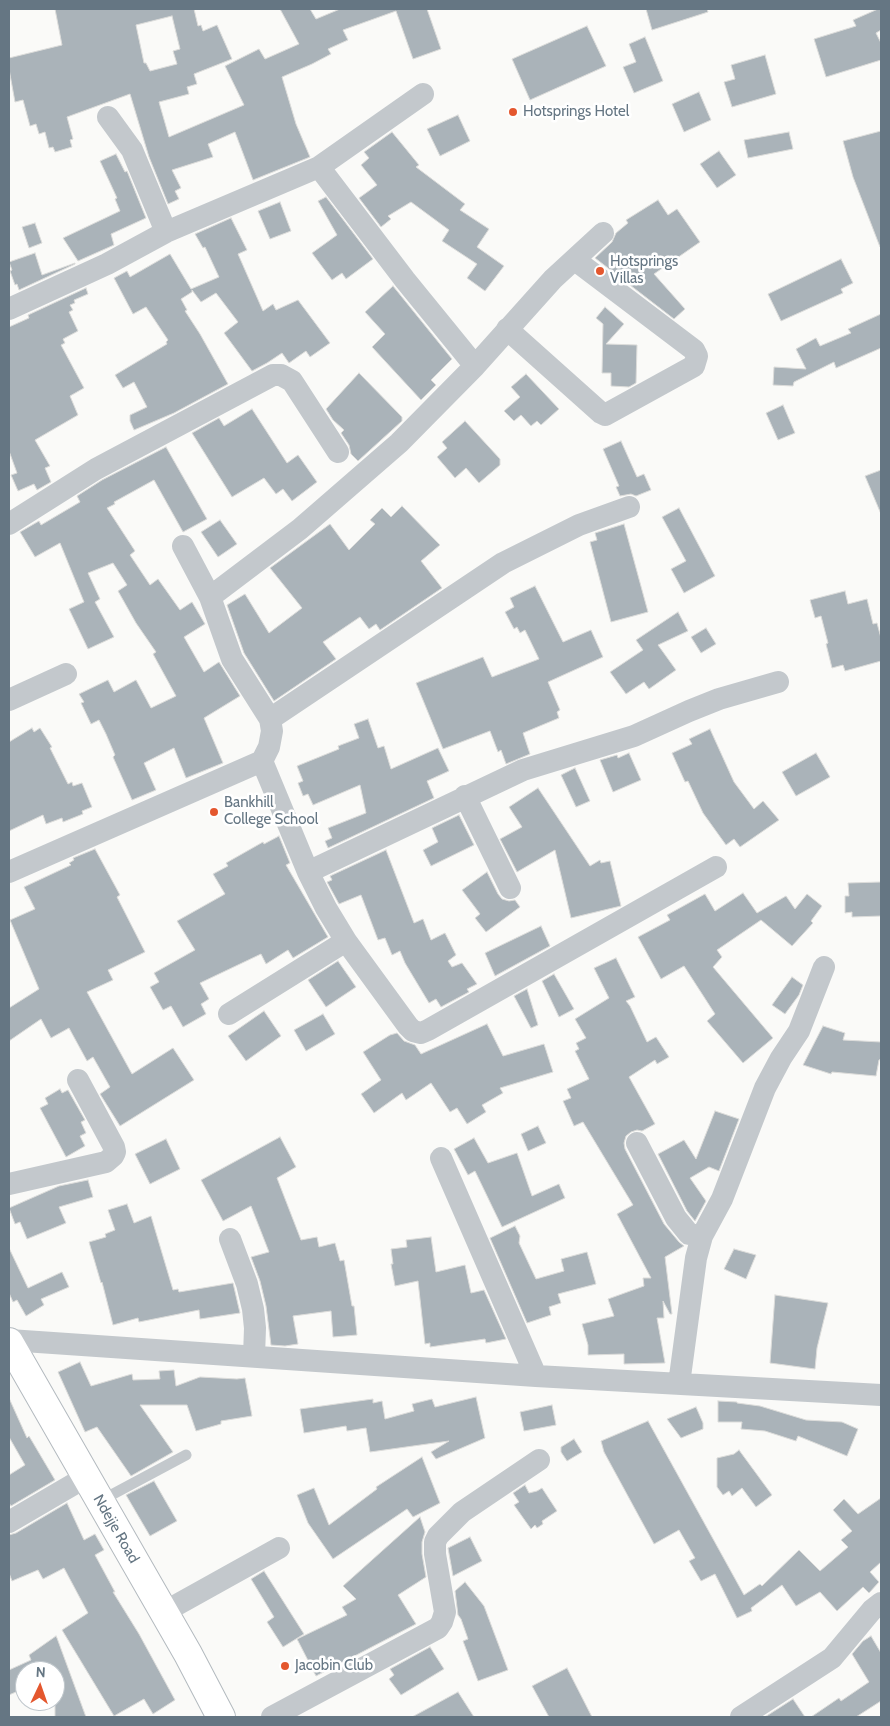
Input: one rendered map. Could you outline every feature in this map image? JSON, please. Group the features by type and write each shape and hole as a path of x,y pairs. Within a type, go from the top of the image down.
{"street":[{"path":"9,309 106,264 166,232 319,166 423,94"},
{"path":"108,117 132,150 166,232"},
{"path":"319,166 405,280 475,366"},
{"path":"210,597 300,529 392,449 475,366 553,279 603,233"},
{"path":"507,329 605,415 694,366 697,356 694,350 575,260"},
{"path":"9,524 96,469 273,375 281,375 292,381 338,452"},
{"path":"270,718 503,563 579,525 629,507"},
{"path":"9,872 262,761 272,739 270,718 232,659 210,597 183,546"},
{"path":"9,700 66,674"},
{"path":"308,872 523,770 634,736 719,699 778,682"},
{"path":"262,761 308,872 326,908 346,941 408,1026 413,1031 421,1033 716,867"},
{"path":"466,796 510,888"},
{"path":"229,1014 346,941"},
{"path":"679,1384 696,1258 702,1236 722,1199 765,1088 781,1058 799,1031 824,967"},
{"path":"9,1184 106,1162 114,1156 114,1147 78,1080"},
{"path":"637,1142 676,1218 689,1234 702,1236"},
{"path":"441,1158 536,1376"},
{"path":"230,1239 247,1284 253,1309 254,1356"},
{"path":"9,1341 536,1376 881,1395"},
{"name":"Ndejje Road","path":"9,1341 164,1612 221,1717"},
{"path":"272,1717 438,1628 442,1622 444,1612 435,1554 435,1542 438,1536 462,1512 539,1460"},
{"path":"9,1522 86,1477"},
{"path":"164,1612 279,1548"},
{"path":"741,1717 832,1658 872,1610 881,1603"}],"lane":[{"path":"100,1501 186,1455"}],"building":[{"path":"55,9 194,9 198,26 201,25 203,31 217,25 232,59 194,74 197,84 187,87 189,94 159,102 169,137 244,105 225,66 259,49 265,59 299,44 280,9 310,9 316,19 340,9 427,9 441,49 413,59 396,11 343,30 348,40 328,49 331,54 282,77 296,124 310,157 253,180 235,132 208,144 213,157 172,170 181,188 175,191 179,199 168,204 149,157 130,94 67,117 73,139 70,140 72,147 55,152 53,147 49,148 45,132 39,134 36,124 30,126 23,100 15,102 9,58 62,45","holes":["172,16 180,49 173,51 177,64 150,71 146,63 144,63 136,25"]},
{"path":"646,9 707,9 708,12 652,30"},
{"path":"881,9 881,30 876,33 881,43 881,60 826,77 814,39 856,26 853,20"},
{"path":"587,26 606,66 530,100 512,59"},
{"path":"645,37 663,81 634,93 623,67 636,62 629,44"},
{"path":"765,55 776,94 732,107 724,82 735,79 731,65"},
{"path":"699,92 711,120 684,132 672,104"},
{"path":"458,115 470,141 440,156 427,129"},
{"path":"881,131 880,247 853,177 843,141"},
{"path":"392,132 419,165 416,167 465,204 460,210 489,229 477,247 504,266 485,291 467,278 477,264 442,241 449,230 411,202 388,216 391,219 381,227 359,198 377,185 361,165 369,158 364,152"},
{"path":"789,132 793,149 748,158 744,140"},
{"path":"719,151 736,175 717,188 700,164"},
{"path":"116,154 125,172 127,171 146,218 111,234 114,245 78,261 63,238 120,211 115,199 117,198 100,161"},
{"path":"326,197 373,259 346,279 342,273 332,280 312,253 337,235 318,201"},
{"path":"658,200 668,215 677,209 700,242 654,274 685,309 674,319 595,258 612,242 616,233 628,223 626,220"},
{"path":"280,202 291,231 270,239 258,211"},
{"path":"231,218 247,250 238,254 263,311 273,304 276,310 298,300 330,343 310,357 306,351 289,363 282,353 252,371 224,333 238,322 216,293 201,302 192,290 192,292 181,299 187,310 185,311 228,384 174,413 134,430 130,421 130,415 147,407 134,382 123,388 115,375 167,344 168,340 146,307 133,314 114,278 127,271 130,277 170,254 191,289 219,277 205,247 203,248 195,234"},
{"path":"35,223 42,243 29,248 22,227"},
{"path":"35,253 42,275 75,264 19,290 10,271 12,270 9,262"},
{"path":"841,259 853,283 841,289 843,293 781,321 768,294"},
{"path":"393,286 452,359 431,380 436,385 421,400 372,347 385,334 365,312"},
{"path":"86,288 88,294 74,300 75,303 70,305 73,310 69,312 78,331 63,339 65,343 61,345 84,388 70,396 78,415 35,440 50,466 45,468 51,482 37,490 34,484 18,491 11,475 17,473 9,451 9,327 29,318 28,315"},
{"path":"605,307 624,324 606,344 637,345 636,383 629,387 611,386 611,373 602,373 603,324 596,318"},
{"path":"881,314 881,348 836,368 834,362 794,382 793,386 773,385 774,367 806,369 796,349 816,338 820,346 851,333 848,329"},
{"path":"359,373 402,417 402,421 358,461 351,454 349,445 341,433 344,430 333,420 326,409"},
{"path":"526,374 559,409 541,425 537,421 531,426 521,415 514,421 504,411 520,397 511,387"},
{"path":"783,405 795,433 778,440 766,413"},
{"path":"252,409 287,463 298,455 317,482 292,501 283,489 276,494 264,478 232,497 192,433 219,418 224,426"},
{"path":"465,421 500,459 500,465 479,483 466,468 455,478 437,457 447,448 442,442"},
{"path":"621,441 637,477 644,474 651,490 636,496 631,494 620,496 616,487 619,486 603,449"},
{"path":"166,447 207,519 183,532 154,480 114,502 115,504 107,508 135,551 130,555 150,585 158,579 180,610 192,602 205,624 184,637 204,672 219,662 240,696 204,718 223,763 186,778 174,748 144,763 156,790 132,800 99,720 91,724 81,703 84,702 79,694 108,680 114,692 136,680 151,708 176,696 153,654 156,652 136,623 118,591 127,585 113,563 88,573 100,599 95,602 114,637 88,649 69,609 84,602 60,543 35,557 20,532 39,521 41,525 80,502 77,496 102,480"},
{"path":"881,470 881,514 865,476"},
{"path":"402,506 440,545 421,561 442,588 380,630 376,624 369,629 360,617 323,642 336,659 274,701 244,653 227,605 245,594 269,633 302,608 270,568 330,524 349,550 375,524 370,520 382,508 391,517"},
{"path":"679,508 715,576 684,593 671,569 686,561 662,517"},
{"path":"220,520 237,544 218,557 201,532"},
{"path":"624,524 648,612 611,622 590,542 597,540 595,533"},
{"path":"535,586 563,642 591,630 603,657 548,682 560,710 557,712 559,718 523,733 530,754 506,764 501,750 498,752 490,731 443,749 416,683 483,657 492,677 539,659 525,630 520,633 517,627 514,629 505,612 514,607 510,598"},
{"path":"845,591 848,604 867,599 873,624 877,623 881,638 881,661 845,671 843,665 832,668 821,616 815,618 810,600"},
{"path":"678,612 688,631 658,645 676,670 649,689 644,682 626,694 610,672 643,650 636,640"},
{"path":"706,628 716,644 701,653 691,637"},
{"path":"368,719 378,748 384,746 391,769 438,748 449,771 427,781 434,798 328,848 325,841 332,838 328,828 366,813 360,785 313,805 308,794 303,796 298,783 303,781 297,766 339,749 338,746 359,738 354,724"},
{"path":"32,728 34,732 40,728 52,747 50,748 68,784 72,782 73,786 82,783 92,807 82,811 83,814 63,822 62,818 46,824 43,815 9,831 9,742"},
{"path":"710,729 734,782 754,809 763,801 779,820 740,847 734,839 726,845 703,813 688,781 685,782 672,753 692,744 689,739"},
{"path":"629,753 641,780 613,792 600,760 617,755 618,758"},
{"path":"816,753 830,777 796,796 782,772"},
{"path":"575,768 590,801 576,807 561,775"},
{"path":"538,788 590,866 600,860 601,863 610,861 621,906 571,918 555,850 517,872 500,839 522,827 509,807"},
{"path":"459,815 474,845 431,866 423,850 438,842 432,828"},
{"path":"279,836 290,863 286,865 328,937 293,958 288,950 266,964 261,954 200,983 209,999 201,1004 206,1014 183,1027 171,1006 163,1010 150,987 159,982 154,973 195,950 177,921 225,894 213,874 228,866 226,863 263,842 264,844"},
{"path":"95,849 120,895 117,897 145,952 108,970 113,980 87,992 132,1074 173,1048 194,1080 120,1126 100,1094 110,1087 93,1057 87,1061 69,1028 51,1038 41,1019 9,1041 9,1008 39,989 10,920 35,909 24,887 71,865 69,863 74,860 73,858"},
{"path":"386,850 414,923 423,919 431,940 445,933 456,955 448,961 452,967 462,963 477,984 467,989 469,992 441,1007 436,999 429,1003 400,951 392,955 385,938 378,940 361,895 339,904 327,882 332,880 330,876"},
{"path":"487,872 502,899 515,900 520,907 486,932 475,918 480,914 462,890"},
{"path":"881,882 881,916 852,917 852,912 845,913 845,896 849,896 848,883"},
{"path":"743,893 757,913 786,896 795,909 807,894 822,906 811,921 813,923 792,946 761,920 717,950 722,957 713,967 773,1038 743,1063 707,1021 715,1014 684,966 661,979 638,937 670,920 667,915 705,894 715,911"},
{"path":"541,926 550,946 495,976 485,953"},
{"path":"616,958 635,997 626,1001 647,1042 656,1037 669,1057 657,1064 655,1060 629,1077 655,1124 642,1131 631,1132 626,1136 624,1143 625,1149 664,1224 684,1246 665,1257 672,1314 670,1314 663,1301 664,1318 657,1318 665,1363 624,1364 624,1354 588,1355 588,1345 582,1324 614,1316 608,1299 644,1286 643,1278 651,1278 617,1214 633,1205 583,1122 574,1126 563,1101 571,1098 567,1089 589,1079 575,1051 579,1049 576,1043 586,1038 575,1019 609,998 594,968"},
{"path":"338,961 356,987 326,1007 308,980"},
{"path":"554,974 574,1009 559,1017 542,981"},
{"path":"792,977 803,985 799,995 785,1014 772,1005"},
{"path":"527,989 538,1025 531,1028 514,996"},
{"path":"264,1011 281,1036 246,1061 228,1036"},
{"path":"323,1014 335,1034 306,1051 294,1030"},
{"path":"487,1024 503,1056 544,1044 553,1072 500,1088 503,1093 482,1105 486,1112 467,1124 457,1108 450,1112 431,1083 406,1100 402,1093 374,1113 361,1094 381,1080 363,1052 390,1035 397,1033 404,1041 415,1045 421,1054"},
{"path":"823,1026 845,1033 843,1040 881,1042 881,1059 879,1060 876,1076 832,1072 831,1074 803,1065"},
{"path":"60,1089 62,1093 68,1090 85,1120 81,1122 86,1133 80,1136 85,1146 66,1157 40,1108 48,1104 45,1098"},
{"path":"715,1111 739,1119 719,1171 709,1167 690,1178 706,1201 695,1221 687,1211 658,1154 684,1140 696,1159"},
{"path":"538,1126 546,1143 528,1151 521,1134"},
{"path":"280,1137 296,1167 277,1178 301,1240 317,1237 319,1247 335,1243 340,1261 344,1260 352,1306 354,1306 357,1335 333,1337 331,1311 293,1316 298,1344 285,1346 271,1345 266,1306 260,1281 251,1257 269,1252 251,1206 223,1221 201,1180"},
{"path":"474,1138 488,1163 517,1153 532,1196 559,1184 565,1198 502,1227 475,1171 468,1175 454,1149"},
{"path":"166,1139 180,1169 150,1184 135,1154"},
{"path":"88,1180 93,1197 59,1207 66,1223 27,1239 20,1222 15,1224 9,1208 59,1186"},
{"path":"127,1204 134,1223 151,1216 173,1290 178,1289 179,1292 233,1283 240,1313 200,1319 199,1310 139,1322 138,1318 113,1325 89,1242 106,1237 105,1234 115,1230 108,1210"},
{"path":"515,1226 520,1236 519,1243 536,1279 564,1271 561,1259 587,1252 596,1284 558,1294 561,1303 549,1307 551,1315 527,1323 490,1238"},
{"path":"431,1237 436,1272 465,1265 471,1293 484,1290 506,1339 486,1343 485,1339 430,1347 430,1343 425,1344 418,1281 395,1286 391,1264 393,1264 391,1249 407,1247 406,1240"},
{"path":"9,1248 28,1288 62,1272 69,1287 41,1299 44,1305 26,1316 17,1300 13,1302 9,1293"},
{"path":"734,1249 756,1255 746,1279 724,1269"},
{"path":"775,1295 828,1303 817,1348 815,1369 770,1363"},
{"path":"80,1362 91,1386 132,1374 133,1380 160,1379 159,1371 174,1370 176,1386 200,1377 245,1378 252,1416 221,1421 221,1424 196,1431 187,1405 140,1405 173,1452 131,1476 97,1427 85,1432 58,1372"},
{"path":"476,1397 485,1438 436,1459 431,1452 449,1441 370,1452 366,1428 347,1431 346,1426 304,1433 300,1409 373,1399 373,1403 382,1401 385,1419 414,1411 412,1404 432,1399 435,1407"},
{"path":"9,1398 27,1438 29,1436 55,1480 11,1506 9,1503 9,1475 25,1465 9,1437"},
{"path":"718,1401 760,1406 806,1420 842,1422 858,1429 847,1456 798,1436 796,1441 765,1431 741,1429 742,1422 718,1422"},
{"path":"552,1405 556,1425 524,1431 520,1412"},
{"path":"696,1407 703,1423 703,1429 681,1438 667,1419"},
{"path":"648,1421 744,1595 760,1584 762,1586 799,1550 820,1571 848,1547 841,1540 852,1531 833,1510 844,1499 858,1514 881,1498 881,1562 870,1572 879,1582 869,1593 863,1587 837,1611 820,1592 796,1606 782,1585 751,1608 752,1611 737,1618 715,1574 701,1581 689,1561 695,1558 679,1530 654,1544 604,1452 601,1441"},
{"path":"574,1439 582,1452 567,1461 561,1452 561,1447"},
{"path":"739,1450 772,1495 756,1507 742,1488 732,1496 729,1491 723,1495 717,1487 717,1458 734,1454"},
{"path":"422,1457 440,1503 413,1517 407,1509 333,1559 308,1523 297,1495 314,1488 329,1525 377,1489 376,1487"},
{"path":"154,1481 177,1521 150,1536 126,1495"},
{"path":"525,1485 529,1493 542,1488 557,1511 542,1521 543,1524 537,1528 535,1525 531,1529 514,1505 519,1502 513,1493"},
{"path":"67,1503 84,1540 95,1534 104,1550 95,1555 115,1592 113,1592 139,1634 175,1700 153,1714 144,1699 114,1716 62,1630 88,1613 64,1568 43,1579 38,1570 12,1581 9,1573 9,1535 16,1533"},
{"path":"420,1517 425,1532 422,1542 422,1554 426,1577 398,1595 416,1624 316,1676 297,1639 347,1615 342,1607 356,1599 343,1586"},
{"path":"470,1537 482,1561 453,1576 448,1548"},
{"path":"264,1571 304,1634 283,1647 267,1622 274,1617 251,1579"},
{"path":"465,1582 484,1606 508,1670 478,1681 463,1641 468,1639 458,1615 455,1591"},
{"path":"56,1636 86,1717 55,1717 55,1711 65,1711 65,1661 29,1661 31,1660 29,1655"},
{"path":"871,1636 881,1653 881,1701 856,1717 811,1717 839,1698 841,1701 869,1682 852,1654 863,1641"},
{"path":"430,1647 444,1669 401,1695 389,1679 394,1675 390,1669"},
{"path":"15,1667 15,1692 9,1695 9,1670"},
{"path":"567,1668 592,1717 549,1717 532,1686"},
{"path":"458,1692 474,1717 412,1717"},
{"path":"793,1699 805,1717 765,1717"}],"place":[{"name":"Hotsprings Hotel","path":"513,112"},
{"name":"Hotsprings Villas","path":"600,271"},
{"name":"Bankhill College School","path":"214,812"},
{"name":"Jacobin Club","path":"285,1666"}]}
